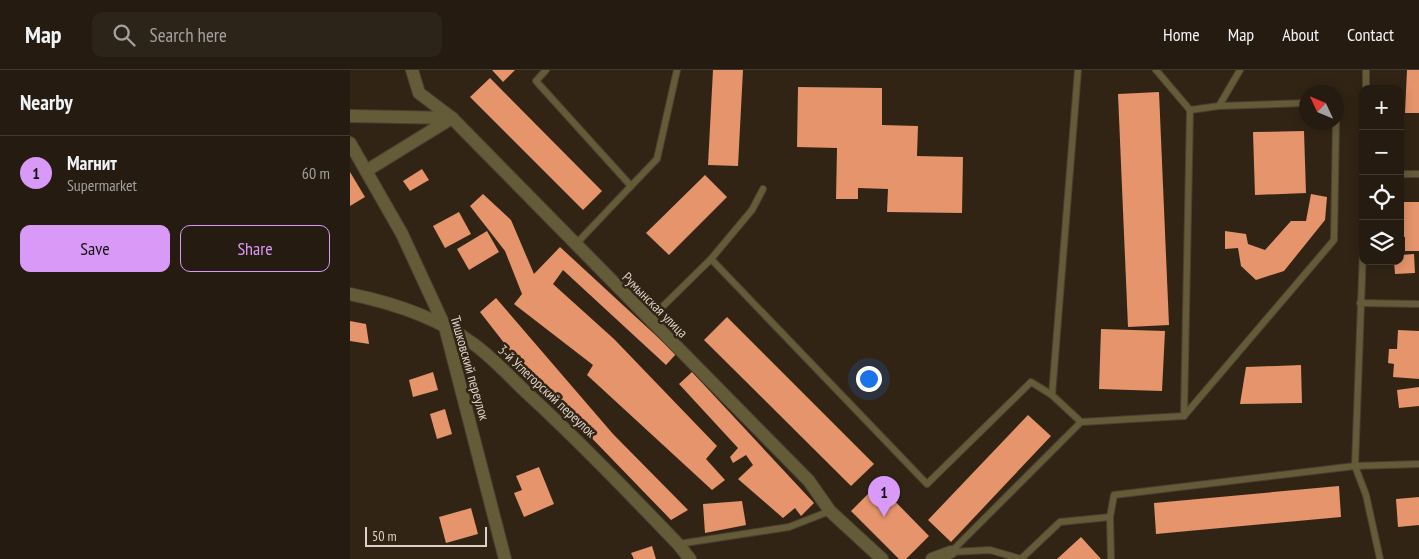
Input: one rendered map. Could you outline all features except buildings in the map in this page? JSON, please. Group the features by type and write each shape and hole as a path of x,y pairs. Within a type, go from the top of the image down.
{"street":[{"name":"Румынская улица","path":"412,70 419,93 452,118 809,481 830,511 882,559"},
{"path":"350,116 452,118"},
{"path":"366,171 452,118"},
{"name":"Тишковский переулок","path":"350,143 402,234 445,327 505,559"},
{"name":"3-й Углегорский переулок","path":"350,294 412,311 445,327 475,346 576,438 678,544 690,559"},
{"path":"932,559 951,552"}],"lane":[{"path":"546,70 536,81 631,186"},
{"path":"575,244 657,159 677,70"},
{"path":"1052,395 1078,70"},
{"path":"1156,70 1190,110 1184,416"},
{"path":"1219,106 1240,70"},
{"path":"1366,70 1366,85"},
{"path":"1190,110 1219,106 1299,103"},
{"path":"951,552 1081,422 1184,416 1334,240 1336,130"},
{"path":"1404,174 1419,174"},
{"path":"649,320 711,258 752,210 763,189"},
{"path":"711,258 926,484 1031,382 1052,395 1081,422"},
{"path":"1362,265 1355,466 1366,495 1380,559"},
{"path":"1360,303 1419,304"},
{"path":"1111,559 1110,518 1114,495 1355,466 1419,464"},
{"path":"678,544 789,527 830,511"},
{"path":"951,552 990,550 1021,559 1060,522 1110,518"}],"place":[{"name":"Магнит","path":"884,517"}]}
